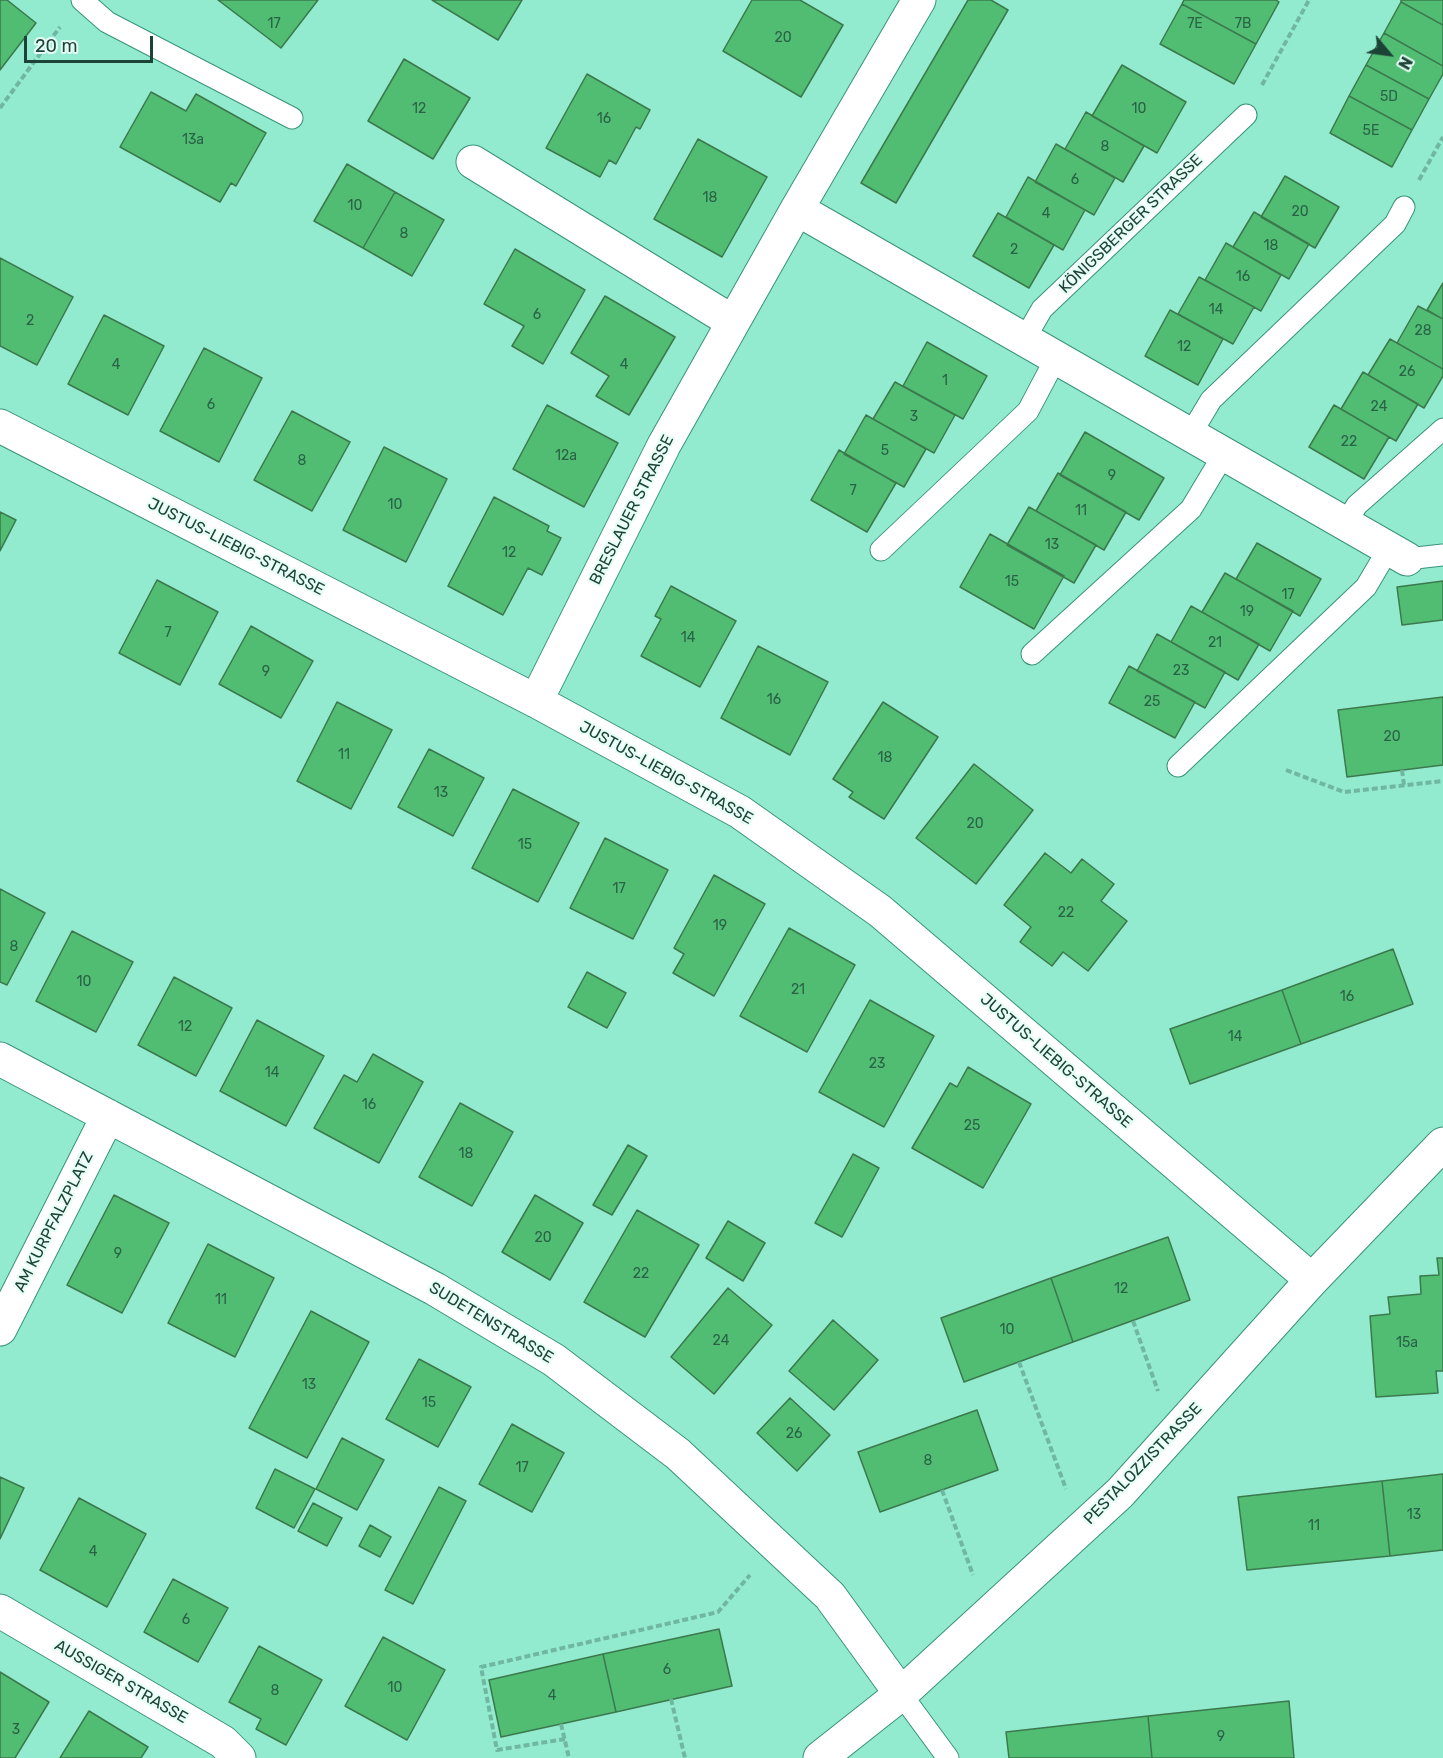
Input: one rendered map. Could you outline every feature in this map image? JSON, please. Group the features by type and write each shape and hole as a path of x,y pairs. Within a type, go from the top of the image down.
{"street":[{"name":"BRESLAUER STRASSE","path":"536,701 664,445 908,4"},
{"path":"473,162 733,322"},
{"path":"796,209 1398,554"},
{"name":"JUSTUS-LIEBIG-STRASSE","path":"0,426 536,701 740,812 880,911 1312,1280"},
{"name":"SUDETENSTRASSE","path":"0,1059 435,1289 554,1360 678,1454 830,1596 901,1694"},
{"name":"AM KURPFALZPLATZ","path":"0,1329 108,1116"},
{"name":"PESTALOZZISTRASSE","path":"820,1758 901,1694 1120,1493 1312,1280 1443,1144"},
{"name":"AUSSIGER STRASSE","path":"0,1611 223,1742 239,1758"}],"lane":[{"path":"82,0 107,22 292,118"},
{"name":"KÖNIGSBERGER STRASSE","path":"1024,340 1042,309 1246,115"},
{"path":"1190,435 1211,399 1395,224 1404,207"},
{"path":"881,550 1028,411 1056,358"},
{"path":"1345,524 1357,505 1443,429"},
{"path":"1032,654 1191,509 1224,454"},
{"path":"1178,766 1398,554 1443,555"},
{"path":"901,1694 948,1758"}],"path":[{"path":"1246,115 1309,0"},
{"path":"0,108 60,27"},
{"path":"1404,207 1443,137"},
{"path":"1286,770 1344,792 1443,781"},
{"path":"1402,770 1404,785"},
{"path":"1133,1321 1157,1389 1188,1418"},
{"path":"1020,1362 1068,1494 1090,1521"},
{"path":"942,1490 970,1570 993,1610"},
{"path":"565,1739 497,1750 481,1667 718,1612 776,1546"},
{"path":"671,1699 685,1758"},
{"path":"561,1724 569,1758"}],"building":[{"path":"0,0 7,0 36,23 0,70"},
{"path":"218,0 318,0 281,48"},
{"path":"432,0 522,0 498,40"},
{"path":"752,0 800,0 843,25 801,97 723,51"},
{"path":"968,0 991,0 1008,10 896,203 861,183"},
{"path":"1184,0 1276,0 1279,2 1256,44 1182,4"},
{"path":"1401,0 1443,0 1443,25 1401,2"},
{"path":"1401,2 1443,25 1443,66 1384,33"},
{"path":"1182,4 1256,44 1234,84 1160,44"},
{"path":"1384,33 1443,66 1443,74 1429,99 1366,65"},
{"path":"404,59 470,98 433,159 368,121"},
{"path":"1122,65 1186,102 1157,153 1092,116"},
{"path":"1366,65 1429,99 1412,130 1349,96"},
{"path":"587,74 650,110 640,129 636,127 616,164 609,160 600,177 546,148"},
{"path":"151,92 186,111 196,94 266,133 236,186 231,183 220,202 120,147"},
{"path":"1349,96 1412,130 1392,167 1330,133"},
{"path":"1086,112 1144,146 1123,182 1065,149"},
{"path":"698,139 767,177 722,257 654,219"},
{"path":"1056,144 1115,178 1094,215 1035,182"},
{"path":"347,164 395,192 363,248 314,221"},
{"path":"1285,176 1339,207 1315,248 1261,217"},
{"path":"1028,177 1085,210 1063,250 1006,217"},
{"path":"395,192 444,220 412,276 363,248"},
{"path":"1254,212 1309,244 1289,279 1233,247"},
{"path":"998,213 1054,245 1029,288 973,256"},
{"path":"1226,243 1281,275 1261,311 1205,280"},
{"path":"515,249 585,290 543,364 512,346 524,326 484,304"},
{"path":"0,258 73,297 37,365 0,346"},
{"path":"1199,277 1254,307 1233,344 1178,314"},
{"path":"1443,283 1443,319 1427,310"},
{"path":"605,296 675,337 629,415 596,396 609,376 571,353"},
{"path":"1418,306 1443,319 1443,369 1397,343"},
{"path":"1170,310 1223,339 1198,385 1145,356"},
{"path":"104,315 164,346 128,415 68,384"},
{"path":"1390,339 1443,369 1443,376 1424,408 1368,375"},
{"path":"927,342 987,376 963,419 903,386"},
{"path":"204,348 262,378 219,462 160,431"},
{"path":"1363,372 1418,404 1396,441 1341,409"},
{"path":"895,382 955,415 934,453 873,419"},
{"path":"547,405 618,443 584,507 513,469"},
{"path":"1334,405 1389,437 1364,479 1309,447"},
{"path":"292,411 350,442 312,511 254,480"},
{"path":"866,415 926,449 904,487 844,454"},
{"path":"1085,432 1164,478 1139,520 1060,475"},
{"path":"384,447 447,479 406,562 343,530"},
{"path":"839,450 896,483 867,532 811,500"},
{"path":"1058,473 1126,512 1104,550 1036,511"},
{"path":"494,497 549,526 547,531 561,538 542,575 528,568 503,615 448,586"},
{"path":"1029,507 1096,545 1074,583 1007,545"},
{"path":"0,512 16,520 0,551"},
{"path":"990,534 1064,576 1034,629 960,587"},
{"path":"1257,543 1321,579 1300,616 1236,579"},
{"path":"1225,573 1293,611 1270,651 1202,612"},
{"path":"157,580 218,612 180,685 119,653"},
{"path":"1443,581 1443,620 1402,625 1397,587"},
{"path":"671,586 736,621 700,687 641,656 661,619 655,616"},
{"path":"1191,606 1259,644 1238,680 1171,642"},
{"path":"251,626 313,661 281,718 219,684"},
{"path":"1157,634 1225,672 1205,708 1137,671"},
{"path":"758,646 828,682 790,755 721,718"},
{"path":"1129,666 1195,702 1175,738 1109,703"},
{"path":"1443,697 1443,765 1347,777 1338,710"},
{"path":"337,702 392,730 351,809 297,781"},
{"path":"883,702 938,737 884,819 849,797 853,792 833,779"},
{"path":"429,749 484,778 453,836 398,807"},
{"path":"974,764 1033,810 976,884 916,838"},
{"path":"513,789 579,823 538,902 472,868"},
{"path":"605,838 668,870 633,939 570,908"},
{"path":"1045,853 1071,873 1082,859 1114,884 1101,901 1127,921 1088,971 1063,952 1052,966 1020,942 1031,927 1004,905"},
{"path":"714,875 765,904 714,996 673,973 684,954 674,948"},
{"path":"0,889 45,913 7,985 0,982"},
{"path":"789,928 855,965 807,1052 740,1016"},
{"path":"72,931 133,962 96,1032 36,1001"},
{"path":"1393,949 1413,1004 1301,1044 1282,990"},
{"path":"587,972 626,993 607,1028 568,1007"},
{"path":"174,977 232,1008 196,1076 138,1045"},
{"path":"1282,990 1301,1044 1190,1084 1170,1029"},
{"path":"870,1000 934,1036 884,1127 819,1092"},
{"path":"257,1020 324,1056 286,1126 220,1091"},
{"path":"373,1054 423,1082 379,1163 314,1128 344,1075 357,1082"},
{"path":"968,1067 1031,1104 983,1188 912,1148 950,1083 957,1087"},
{"path":"460,1103 513,1132 472,1206 419,1177"},
{"path":"628,1145 647,1156 612,1215 593,1205"},
{"path":"853,1154 879,1168 842,1237 815,1223"},
{"path":"114,1195 169,1223 122,1313 67,1285"},
{"path":"535,1195 583,1223 550,1280 502,1252"},
{"path":"637,1210 699,1245 645,1337 584,1302"},
{"path":"728,1221 765,1243 743,1281 706,1258"},
{"path":"1168,1237 1190,1300 1073,1342 1051,1278"},
{"path":"208,1244 274,1278 235,1357 168,1323"},
{"path":"1437,1258 1443,1258 1443,1371 1436,1371 1438,1393 1376,1397 1370,1316 1390,1314 1388,1297 1421,1294 1420,1276 1439,1275"},
{"path":"1051,1278 1073,1342 964,1382 941,1318"},
{"path":"728,1288 772,1325 714,1394 671,1357"},
{"path":"311,1311 369,1342 307,1458 249,1428"},
{"path":"833,1320 878,1360 834,1410 789,1371"},
{"path":"419,1359 471,1387 438,1447 386,1419"},
{"path":"790,1398 830,1435 797,1471 757,1433"},
{"path":"977,1410 998,1470 880,1512 858,1452"},
{"path":"512,1424 564,1453 532,1512 479,1484"},
{"path":"342,1438 384,1460 357,1510 316,1489"},
{"path":"275,1469 315,1489 294,1528 256,1508"},
{"path":"1443,1474 1443,1550 1390,1556 1382,1481"},
{"path":"0,1477 24,1488 0,1539"},
{"path":"1382,1481 1390,1556 1247,1570 1238,1497"},
{"path":"439,1487 466,1501 413,1604 385,1590"},
{"path":"79,1498 146,1534 107,1607 40,1570"},
{"path":"313,1503 342,1518 327,1546 298,1531"},
{"path":"370,1525 391,1537 380,1557 359,1546"},
{"path":"173,1579 228,1608 198,1662 144,1632"},
{"path":"719,1629 732,1686 616,1712 603,1654"},
{"path":"383,1637 445,1670 407,1740 345,1706"},
{"path":"259,1646 322,1680 286,1745 256,1729 261,1719 229,1702"},
{"path":"603,1654 616,1712 501,1737 489,1680"},
{"path":"0,1672 49,1702 15,1758 0,1758"},
{"path":"1289,1701 1294,1758 1152,1758 1148,1716"},
{"path":"89,1711 148,1747 141,1758 60,1758"},
{"path":"1148,1716 1152,1758 1009,1758 1006,1732"}]}
